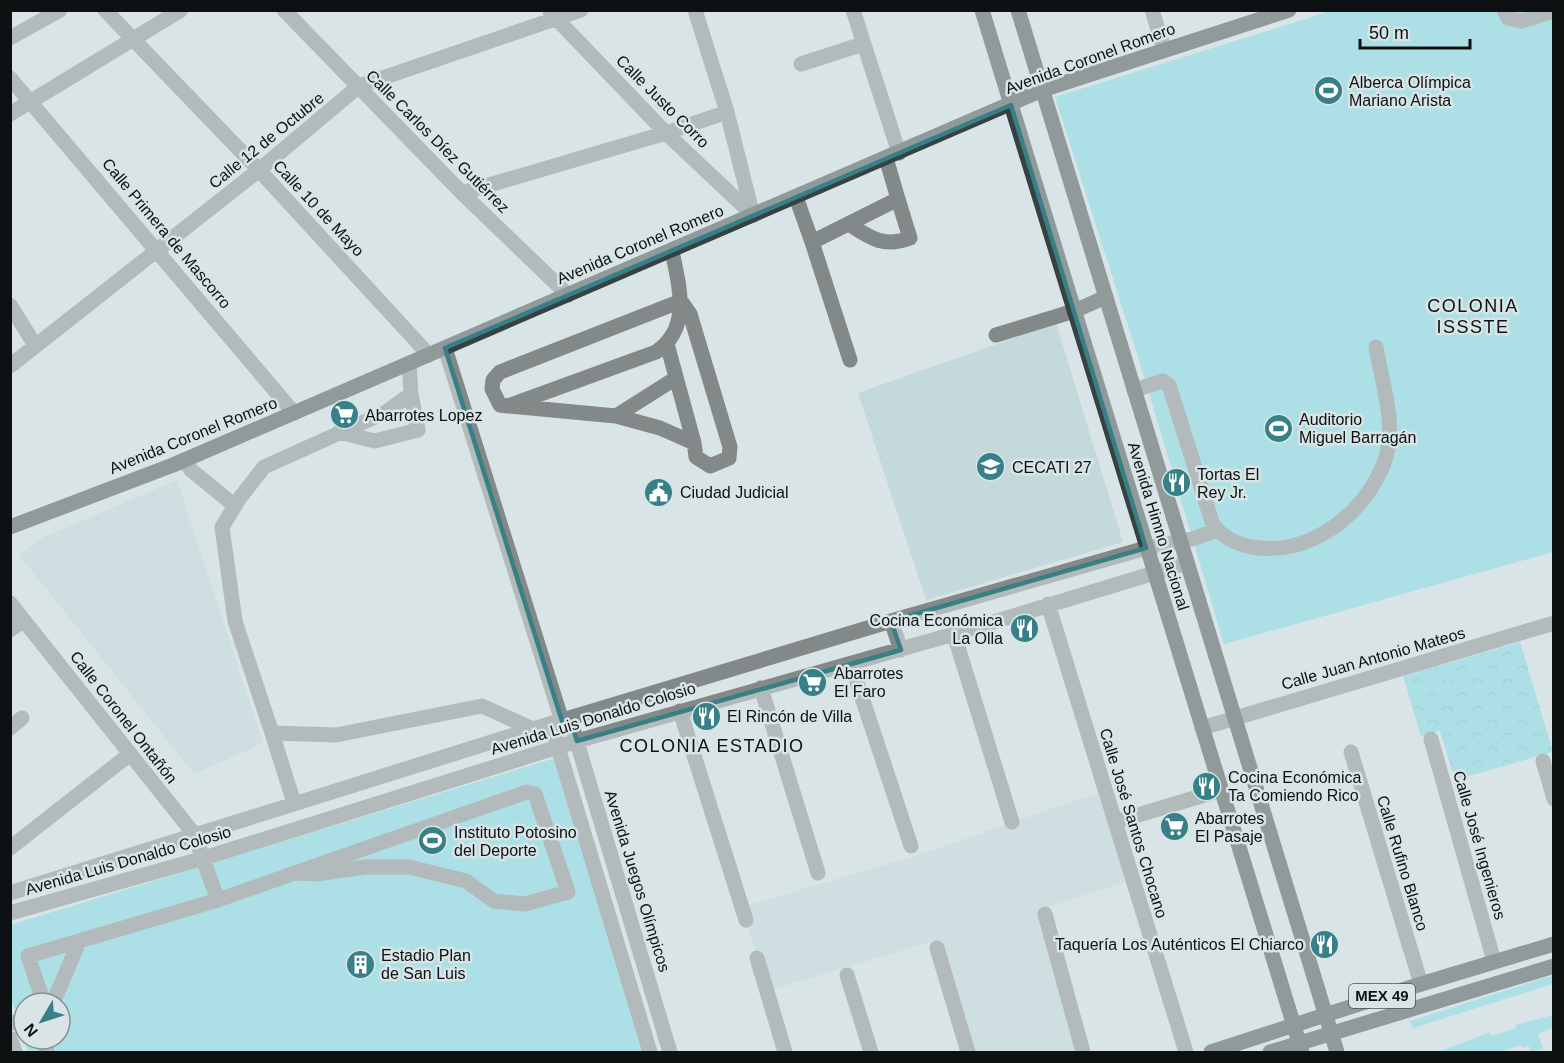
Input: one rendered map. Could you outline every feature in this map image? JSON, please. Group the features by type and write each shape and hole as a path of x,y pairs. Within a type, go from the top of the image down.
{"main road":[{"name":"Avenida Himno Nacional","path":"981,10 1301,1048"},
{"name":"Avenida Himno Nacional","path":"1018,10 1337,1053"},
{"name":"Avenida Coronel Romero","path":"10,527 184,460 1042,90 1289,10"},
{"path":"1074,311 1106,297"},
{"name":"MEX 49","path":"1211,1053 1421,984 1554,944"},
{"name":"MEX 49","path":"1270,1053 1301,1048 1332,1034 1554,966"}],"street":[{"path":"10,38 60,10"},
{"name":"Calle 10 de Mayo","path":"105,10 260,170 429,355"},
{"path":"10,114 181,10"},
{"name":"Calle Carlos Díez Gutiérrez","path":"284,10 462,193 568,295"},
{"name":"Calle 12 de Octubre","path":"10,366 260,170 359,86 552,14 581,10"},
{"path":"695,10 728,112 753,215"},
{"path":"849,224 877,242 897,243 910,238 898,199 892,156 853,10"},
{"path":"1152,10 1164,49"},
{"path":"1504,10 1508,18 1521,21 1554,11"},
{"name":"Calle Justo Corro","path":"552,14 666,134 753,215"},
{"path":"801,64 863,44"},
{"name":"Calle Primera de Mascorro","path":"10,78 294,413"},
{"path":"462,193 666,134 728,112"},
{"path":"796,197 849,360"},
{"path":"812,242 898,199"},
{"path":"508,406 656,352 667,345 677,329 681,301 672,250"},
{"path":"681,301 500,372 493,380 492,389 500,405 616,416 660,428 694,443"},
{"path":"667,345 696,457 710,466 729,458 730,447 690,314 681,301"},
{"path":"10,305 35,345"},
{"path":"996,335 1074,311"},
{"path":"1134,390 1163,381 1169,385 1216,530 1239,545 1263,549 1286,548 1305,543 1329,531 1353,511 1371,488 1384,463 1392,435 1376,347"},
{"path":"445,348 561,721 558,747 650,1053"},
{"path":"339,432 375,441 418,430 411,394 409,363"},
{"path":"616,416 676,378"},
{"path":"294,803 235,621 222,527 264,467 386,412 411,394"},
{"path":"184,460 191,470 235,506"},
{"name":"Avenida Luis Donaldo Colosio","path":"10,893 363,781 891,621 1146,548 1181,542 1216,530"},
{"name":"Avenida Luis Donaldo Colosio","path":"10,913 204,858 577,741 901,650 1187,563"},
{"name":"Calle Coronel Ontañón","path":"10,603 194,834 218,900"},
{"name":"Calle José Santos Chocano","path":"1048,604 1186,1053"},
{"path":"10,630 24,620"},
{"path":"891,621 901,650"},
{"name":"Calle Juan Antonio Mateos","path":"1202,728 1554,623"},
{"path":"954,634 1012,822"},
{"path":"851,664 910,846"},
{"path":"761,688 818,873"},
{"path":"272,733 336,735 482,706 533,729"},
{"path":"680,711 746,920"},
{"name":"Avenida Juegos Olímpicos","path":"561,721 577,741 670,1053"},
{"name":"Calle José Ingenieros","path":"1431,739 1494,961"},
{"name":"Calle Rufino Blanco","path":"1351,752 1421,984"},
{"path":"10,848 130,754"},
{"path":"1542,761 1554,799"},
{"path":"363,781 371,806"},
{"path":"1114,816 1221,790"},
{"path":"40,991 28,956 218,900 527,792 535,794 568,892 525,904 494,901 466,880 409,867 365,867 316,874 296,873"},
{"path":"1045,915 1083,1053"},
{"path":"58,991 79,942"},
{"path":"937,948 968,1053"},
{"path":"757,958 785,1053"},
{"path":"848,975 871,1053"},
{"path":"10,1038 15,1053"}],"highlighted area":[{"path":"1011,105 1146,548 891,621 901,650 577,741 570,719 562,721 445,348"}],"shaded area":[{"name":"CECATI 27","path":"1056,323 1123,542 926,600 858,393"},
{"path":"177,480 263,743 194,774 19,555 42,538"},
{"path":"1106,790 1132,880 1038,910 1078,1052 975,1052 938,940 767,991 742,907 915,856"}],"green space":[{"path":"1331,11 1553,11 1553,552 1224,644 1140,363 1055,97"},
{"path":"1520,642 1553,752 1455,780 1440,731 1421,736 1403,676"},
{"name":"Instituto Potosino del Deporte","path":"558,757 643,1052 28,1052 72,1051 72,991 12,991 12,1001 10,925"},
{"path":"1553,975 1553,984 1413,1028 1410,1021"},
{"path":"1553,1015 1553,1028 1538,1034 1543,1049 1531,1052 1529,1046 1522,1048 1521,1045 1500,1052 1438,1052 1490,1032 1492,1036 1516,1028 1515,1025"}],"place":[{"name":"Alberca Olímpica Mariano Arista","path":"1328,91"},
{"name":"Abarrotes Lopez","path":"344,415"},
{"name":"Auditorio Miguel Barragán","path":"1278,428"},
{"name":"CECATI 27","path":"991,467"},
{"name":"Tortas El Rey Jr.","path":"1176,483"},
{"name":"Ciudad Judicial","path":"659,492"},
{"name":"Cocina Económica La Olla","path":"1024,629"},
{"name":"Abarrotes El Faro","path":"813,682"},
{"name":"El Rincón de Villa","path":"706,716"},
{"name":"Cocina Económica Ta Comiendo Rico","path":"1207,786"},
{"name":"Abarrotes El Pasaje","path":"1174,827"},
{"name":"Instituto Potosino del Deporte","path":"433,841"},
{"name":"Taquería Los Auténticos El Chiarco","path":"1325,944"},
{"name":"Estadio Plan de San Luis","path":"360,964"}],"district":[{"name":"COLONIA ISSSTE","path":"1473,316"},
{"name":"COLONIA ESTADIO","path":"712,746"}]}
